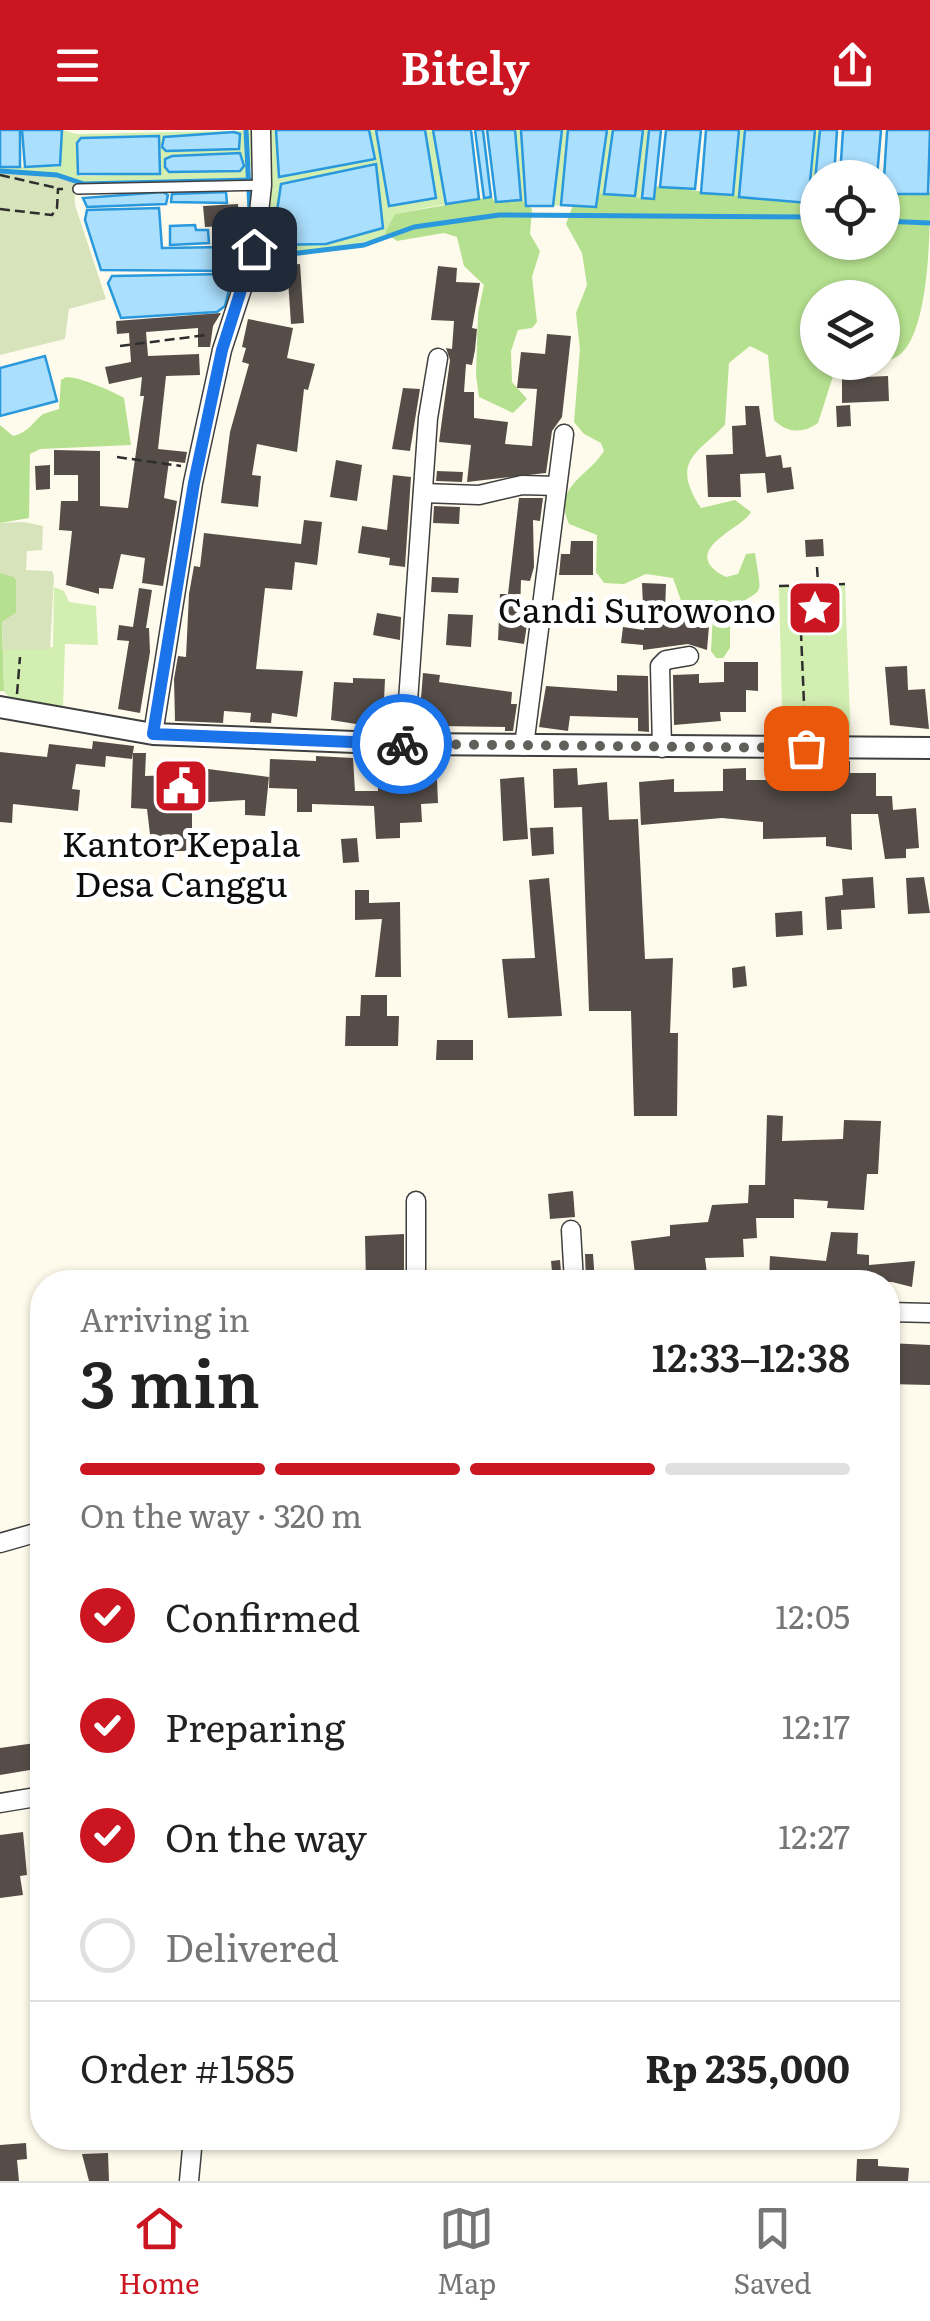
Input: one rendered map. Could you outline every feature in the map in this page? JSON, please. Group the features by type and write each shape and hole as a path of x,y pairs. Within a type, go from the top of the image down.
{"street":[{"path":"153,734 198,468 228,334 253,255 254,185 261,130"},
{"path":"405,744 423,493 438,358"},
{"path":"524,746 564,434"},
{"path":"423,493 479,494 522,485 558,486"},
{"path":"662,748 660,666 666,660 690,656"},
{"path":"8,709 153,734 405,744 930,748"},
{"path":"416,1201 416,1270"},
{"path":"571,1230 573,1270"},
{"path":"900,1312 930,1313"},
{"path":"0,1543 30,1535"},
{"path":"0,1803 30,1798"},
{"path":"189,2181 191,2150"}],"lane":[{"path":"78,190 254,185"}],"path":[{"path":"0,176 78,190"},
{"path":"0,209 52,215 57,208 58,189"},
{"path":"120,346 228,334"},
{"path":"117,457 198,468"},
{"path":"818,567 818,585"},
{"path":"779,586 845,584"},
{"path":"800,586 806,748"},
{"path":"8,709 20,657"}],"green space":[{"path":"62,130 77,134 276,130 279,177 375,158 369,130 376,130 389,205 436,198 425,130 433,130 446,204 395,214 386,237 304,255 252,258 261,166 249,166 250,180 84,184 57,175 0,171 0,167 57,167","holes":["234,132 239,149 166,151 164,137","78,140 160,174 80,176"]},
{"path":"515,130 521,130 526,206 521,200"},
{"path":"562,130 568,130 561,205 553,206"},
{"path":"607,130 613,130 604,194 598,193"},
{"path":"643,130 649,130 642,198 635,196"},
{"path":"739,130 745,130 739,197 733,195"},
{"path":"815,130 820,130 817,160 812,160"},
{"path":"0,171 57,175 74,182 75,205 106,299 69,309 65,339 0,355"},
{"path":"655,186 800,203 800,260 900,260 900,193 930,192 924,293 919,320 900,355 900,280 800,280 800,380 832,380 818,423 790,430 774,420 768,355 750,346 729,363 725,425 697,452 688,469 692,492 701,508 735,500 751,512 716,541 707,558 726,577 738,574 746,554 755,553 758,569 758,591 730,612 730,648 723,658 716,658 711,651 713,614 708,604 683,606 673,578 646,574 624,584 604,583 596,572 597,535 569,524 565,511 568,491 604,451 601,443 584,434 574,422 580,349 576,313 587,285 582,253 566,224 573,205 595,206 598,193 654,199"},
{"path":"491,197 496,202 521,200 532,209 530,234 540,251 532,277 537,322 532,328 518,330 511,351 512,382 527,399 513,413 479,397 478,313 484,285 464,266 457,237 444,233 397,241 385,233 395,214"},
{"path":"66,377 124,398 131,445 40,449 30,454 29,518 0,523 0,425 13,436 27,430 43,414 59,409 61,380"},
{"path":"0,523 43,526 42,550 27,551 26,570 52,571 54,576 50,650 3,650 2,622 16,613 16,578 0,573"},
{"path":"0,573 13,574 18,593 16,613 2,622 4,691 0,691"},
{"path":"845,584 851,747 806,748 804,711 782,711 779,587"},
{"path":"54,587 64,591 69,602 96,606 98,645 65,644 63,707 12,701 4,691 3,650 53,647"}],"water":[{"path":"0,130 20,130 20,167 0,167"},
{"path":"22,130 62,130 60,165 25,167"},
{"path":"276,130 369,130 375,159 279,177"},
{"path":"376,130 425,130 436,198 389,206"},
{"path":"433,130 471,130 479,199 446,204"},
{"path":"475,130 483,130 491,197 484,198"},
{"path":"487,130 515,130 521,200 496,202"},
{"path":"521,130 562,130 553,206 526,206"},
{"path":"568,130 607,130 596,207 561,205"},
{"path":"613,130 643,130 635,196 604,194"},
{"path":"649,130 661,130 654,199 642,198"},
{"path":"666,130 701,130 695,189 660,187"},
{"path":"706,130 739,130 733,195 701,193"},
{"path":"745,130 815,130 812,160 800,160 800,202 739,197"},
{"path":"820,130 837,130 835,160 817,160"},
{"path":"843,130 881,130 878,160 841,160"},
{"path":"887,130 930,130 928,194 900,194 900,160 885,160"},
{"path":"240,134 239,149 166,151 162,147 164,137"},
{"path":"159,136 160,174 78,174 77,143 81,138"},
{"path":"240,153 244,166 240,171 169,172 165,167 165,159 172,156"},
{"path":"376,164 383,228 326,244 272,245 281,184"},
{"path":"163,192 168,195 166,204 87,207 83,198"},
{"path":"226,192 227,203 171,202 172,194"},
{"path":"159,208 162,248 227,247 234,267 231,271 101,270 85,220 87,210"},
{"path":"195,225 196,230 208,230 209,243 170,245 170,226"},
{"path":"225,274 232,278 225,306 217,312 121,318 108,283 112,276"},
{"path":"45,356 57,401 0,416 0,368"}],"building":[{"path":"238,204 239,225 205,227 203,206"},
{"path":"300,264 304,323 291,324 287,265"},
{"path":"438,266 457,268 456,282 480,283 472,328 477,329 475,350 472,365 466,364 464,392 474,392 474,418 508,422 505,444 532,446 537,389 517,388 521,352 545,354 547,334 571,336 562,417 552,431 546,473 467,482 471,445 439,442 450,360 446,348 452,349 454,321 431,320"},
{"path":"221,313 213,326 210,347 198,347 198,328 146,332 148,356 199,354 200,375 166,376 158,449 187,452 185,463 169,461 164,498 177,501 163,586 142,583 145,558 121,554 113,589 99,588 99,594 66,585 72,531 59,530 61,501 78,501 78,475 54,475 54,450 100,451 100,506 128,508 144,396 140,396 142,377 109,384 105,367 131,362 129,333 117,334 116,321"},
{"path":"248,319 293,328 287,358 315,364 308,390 304,389 297,452 257,444 252,475 261,476 258,507 221,503 230,432 249,364 242,362"},
{"path":"842,380 888,380 889,401 842,403"},
{"path":"403,388 420,389 410,451 392,449"},
{"path":"850,405 851,426 837,427 836,406"},
{"path":"745,406 759,406 766,457 781,455 783,468 791,467 794,489 767,493 765,473 740,474 741,497 708,497 706,455 733,454 732,426 746,425"},
{"path":"336,460 362,465 357,501 330,497"},
{"path":"50,465 50,489 36,490 35,466"},
{"path":"437,471 463,472 462,482 436,481"},
{"path":"393,475 411,477 405,567 389,565 390,558 358,553 362,526 387,530"},
{"path":"519,498 543,498 540,521 533,520 534,567 530,581 521,580 520,612 529,612 524,644 498,640 500,594 508,594"},
{"path":"434,506 460,507 459,524 433,523"},
{"path":"304,520 322,522 317,565 295,562 292,590 265,588 256,669 303,671 297,717 272,713 271,723 250,722 251,713 224,711 223,723 175,721 174,679 178,656 186,657 189,594 194,566 200,567 204,533 301,544"},
{"path":"823,539 824,556 806,557 805,540"},
{"path":"571,541 593,541 593,575 559,575 561,554 570,554"},
{"path":"432,577 459,578 458,593 431,592"},
{"path":"642,583 666,584 665,612 710,614 707,650 688,644 643,650 643,645 621,643 623,627 644,630"},
{"path":"139,588 152,590 146,628 150,652 140,713 118,709 129,641 117,640 119,625 133,627"},
{"path":"561,607 591,609 590,625 560,622"},
{"path":"377,613 401,617 400,640 373,635"},
{"path":"448,614 473,615 471,647 446,645"},
{"path":"724,662 758,662 758,691 746,690 746,712 720,712 721,721 674,725 673,675 699,674 699,683 724,682"},
{"path":"907,666 908,690 925,689 929,729 890,725 885,667"},
{"path":"423,673 440,675 439,682 512,692 511,704 517,704 513,731 505,731 505,727 439,726 440,713 420,711"},
{"path":"617,675 648,676 649,732 638,731 638,718 570,716 568,731 539,727 546,686 617,691"},
{"path":"353,678 385,679 384,701 396,701 393,730 331,720 334,682 353,683"},
{"path":"93,741 134,746 132,759 106,756 105,767 76,764 72,789 80,790 78,811 13,804 12,823 0,822 0,752 47,757 49,744 92,749"},
{"path":"133,753 146,753 145,776 208,774 208,769 269,777 265,816 245,815 245,800 192,803 192,829 204,829 204,851 152,851 147,809 131,808"},
{"path":"316,756 353,758 355,791 378,791 378,757 395,757 396,774 437,779 438,803 421,804 422,822 400,823 400,838 376,839 374,806 312,804 312,812 297,812 297,789 269,788 270,759 316,761"},
{"path":"850,761 850,773 876,773 876,796 892,796 893,810 916,808 919,848 906,849 906,858 885,859 878,814 851,814 852,850 826,846 826,837 763,839 763,822 722,818 641,825 639,782 674,779 674,792 723,791 723,769 746,768 746,780 800,780 800,770 822,770 822,764"},
{"path":"577,768 578,785 607,782 609,820 638,819 645,959 673,958 670,1033 678,1033 677,1116 634,1116 631,1011 589,1011 582,807 554,808 553,769"},
{"path":"524,777 528,839 503,841 500,779"},
{"path":"553,827 554,854 532,856 530,828"},
{"path":"357,838 359,862 343,863 341,839"},
{"path":"873,877 875,908 841,910 842,929 827,930 825,897 843,895 842,879"},
{"path":"924,877 930,913 908,914 906,878"},
{"path":"549,878 562,1016 508,1018 502,959 535,958 529,880"},
{"path":"355,890 369,890 369,903 400,902 401,977 375,977 382,919 355,920"},
{"path":"802,911 803,935 776,937 775,913"},
{"path":"745,966 747,986 733,988 732,968"},
{"path":"361,995 387,995 387,1016 399,1016 398,1046 345,1046 346,1016 360,1016"},
{"path":"437,1040 473,1040 473,1060 436,1060"},
{"path":"767,1115 783,1116 782,1141 843,1139 844,1120 881,1121 878,1174 867,1174 864,1210 827,1208 828,1201 794,1199 794,1218 756,1218 757,1238 743,1239 744,1257 705,1258 706,1270 635,1270 631,1241 670,1236 670,1225 708,1222 712,1205 748,1203 749,1185 765,1185"},
{"path":"573,1191 575,1217 550,1219 548,1194"},
{"path":"831,1232 858,1233 857,1254 869,1255 869,1265 915,1261 912,1287 900,1284 900,1270 769,1270 770,1256 826,1261"},
{"path":"404,1234 404,1270 366,1270 365,1236"},
{"path":"585,1254 593,1254 594,1270 586,1270"},
{"path":"560,1260 561,1270 552,1270 551,1261"},
{"path":"900,1344 930,1345 930,1385 900,1384"},
{"path":"30,1744 30,1770 0,1775 0,1748"},
{"path":"23,1832 27,1875 20,1876 23,1895 0,1898 0,1835"},
{"path":"26,2143 27,2159 17,2160 19,2181 0,2181 0,2145"},
{"path":"108,2153 109,2181 89,2181 82,2154"},
{"path":"857,2159 878,2159 878,2166 909,2168 908,2181 856,2181"}],"waterway":[{"path":"244,256 250,211 246,130"},
{"path":"0,171 57,175 84,184 250,180"},
{"path":"258,258 364,245 414,227 499,215 800,217"},
{"path":"900,222 930,223"}],"way so far":[{"path":"402,744 806,748"}],"place":[{"name":"Candi Surowono","path":"815,608"},
{"name":"Kantor Kepala Desa Canggu","path":"181,786"}],"route":[{"path":"254,249 222,350 194,483 153,734 402,744"}]}
